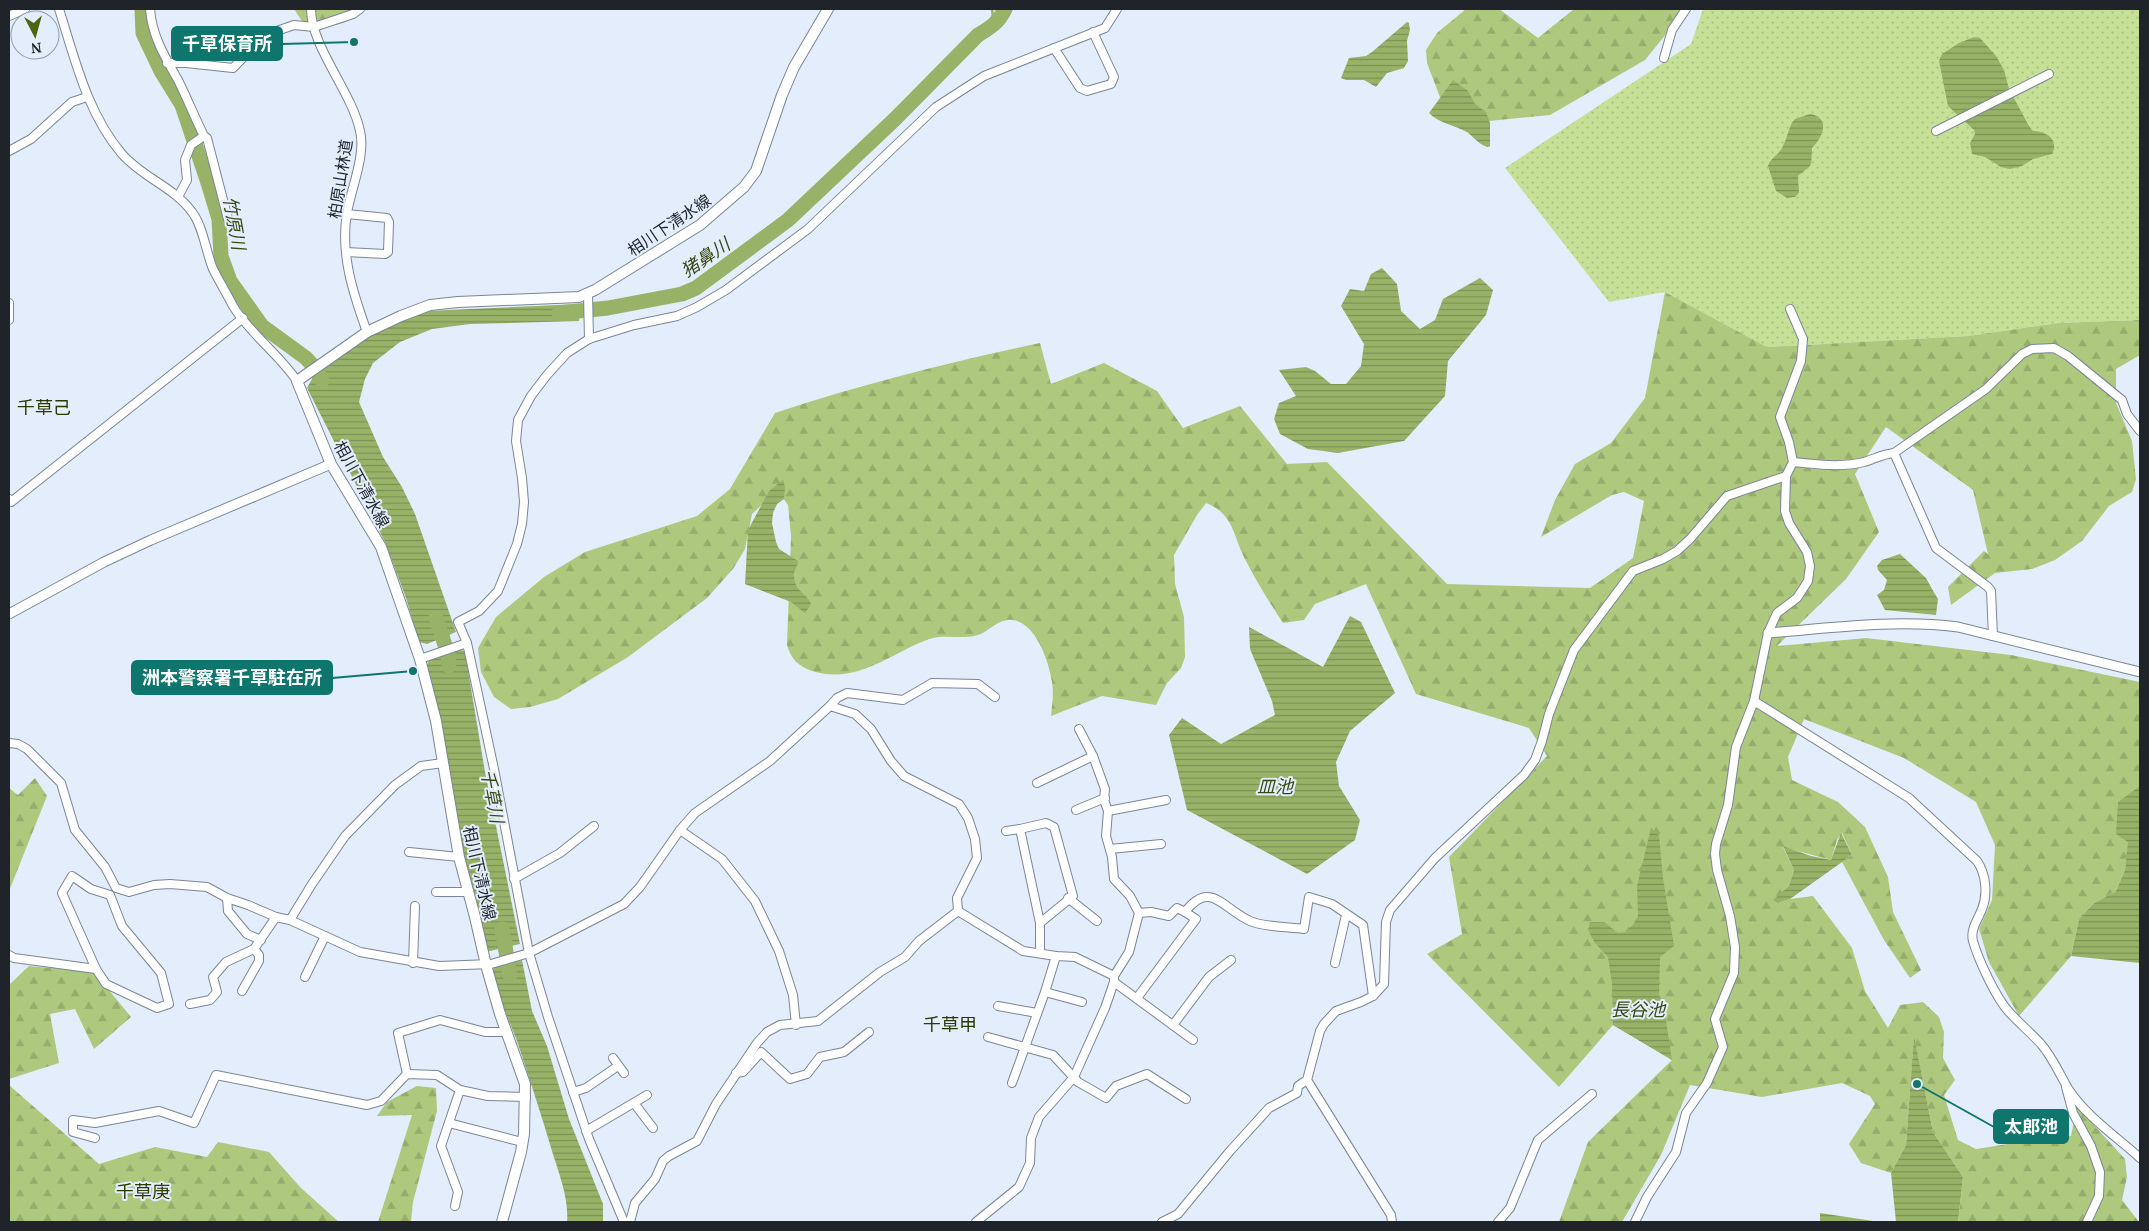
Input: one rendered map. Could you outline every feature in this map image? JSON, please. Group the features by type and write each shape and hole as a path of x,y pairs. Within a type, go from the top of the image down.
{"main road":[{"name":"相川下清水線","path":"502,1222 522,1142 526,1097 525,1084 506,1032 459,857 436,720 420,659 381,547 331,464 301,379 367,332 400,316 430,305 458,302 588,297 700,225 744,187 756,171 782,95 794,67 828,9"}],"street":[{"path":"9,16 25,9"},
{"path":"59,9 87,97 122,154 144,174 179,195 194,214 214,269 234,308 301,379"},
{"path":"150,9 152,26 167,63 178,80 203,137 207,138 228,219"},
{"name":"柏原山林道","path":"310,9 314,27 361,134 356,174 347,214 346,252 350,280 367,332"},
{"path":"167,63 233,68 265,35 294,25 314,27 353,14 360,9"},
{"path":"624,1222 586,1131 527,954 494,769 468,643 458,622 479,611 498,591 517,544 522,524 524,490 516,441 518,420 531,396 556,364 589,335 677,316 698,307 726,290 808,229 936,107 984,76 1104,28 1117,9"},
{"path":"1664,58 1672,30 1686,9"},
{"path":"1054,48 1080,88 1086,92 1111,84 1114,77 1093,32"},
{"path":"1936,131 2050,74"},
{"path":"9,151 31,138 72,102 87,97"},
{"path":"179,195 187,180 185,160 190,145 203,137"},
{"path":"346,252 385,254 388,252 389,222 387,218 347,214"},
{"path":"588,297 589,335"},
{"path":"9,308 9,320"},
{"path":"1634,1222 1647,1197 1676,1152 1686,1113 1707,1083 1723,1047 1715,1019 1734,973 1735,947 1714,854 1728,805 1736,747 1754,701 1768,633 1777,613 1797,598 1808,581 1810,566 1806,552 1789,523 1785,511 1786,476 1793,462 1789,442 1780,417 1801,361 1803,339 1790,309"},
{"path":"9,499 11,502 243,318"},
{"path":"1793,462 1833,466 1865,462 1883,454 1894,453 1986,389 2022,354 2032,349 2054,348 2068,356 2122,400 2127,414 2140,431"},
{"path":"1894,453 1936,548 1992,591 1993,636"},
{"path":"9,614 143,544 331,464"},
{"path":"1162,1222 1178,1214 1230,1151 1269,1108 1297,1093 1298,1086 1307,1080 1320,1030 1336,1010 1373,996 1384,984 1386,922 1390,910 1435,858 1524,775 1540,747 1549,714 1574,650 1633,571 1677,551 1690,539 1727,496 1786,476"},
{"path":"1768,633 1900,622 1958,627 2140,672"},
{"path":"420,659 468,643"},
{"path":"9,743 18,744 27,749 60,783 75,830 105,867 113,891 122,926 162,973 168,1004 157,1008 106,984 96,969 62,893 72,876 91,889 113,891 129,892 154,885 170,884 207,887 227,898 276,917 290,920 360,952 413,963 439,966 488,964 527,954 624,904 640,887 680,830 708,802 770,761 837,698 847,693 903,700 932,683 978,684 995,697"},
{"path":"1754,701 1909,798 1977,862 1982,868 1986,890 1983,908 1972,934 1976,949 2004,1006 2042,1044 2062,1074 2069,1090 2088,1111 2140,1158"},
{"path":"830,706 855,714 871,729 891,762 904,776 959,804 968,818 975,839 977,858 957,898 958,911"},
{"path":"976,1222 1019,1187 1030,1163 1031,1138 1039,1117 1074,1076 1105,1008 1114,979 1129,952 1139,913 1130,896 1114,878 1106,836 1108,811 1105,789 1093,756 1079,728"},
{"path":"1036,783 1093,756"},
{"path":"290,920 330,856 395,785 421,766 443,763"},
{"path":"1076,810 1105,798"},
{"path":"1108,811 1166,800"},
{"path":"1006,831 1046,823 1054,827 1073,896 1068,898 1040,923"},
{"path":"514,879 560,853 594,826"},
{"path":"1020,829 1040,923 1040,954"},
{"path":"680,830 722,859 755,900 779,951 793,995 796,1024"},
{"path":"1110,849 1161,844"},
{"path":"409,852 459,857"},
{"path":"436,892 469,892"},
{"path":"1185,912 1194,900 1202,896 1210,896 1251,921 1304,929 1309,897 1332,904 1362,924 1373,996"},
{"path":"227,898 228,911 247,934 260,940"},
{"path":"1068,898 1097,921"},
{"path":"413,963 415,906"},
{"path":"1137,998 1196,919 1176,908 1169,916 1151,912 1139,913"},
{"path":"958,911 1023,951 1080,959 1114,979 1192,1040"},
{"path":"630,1222 635,1202 655,1179 663,1161 696,1142 716,1104 736,1073 767,1032 780,1025 818,1022 880,972 905,957 919,941 958,911"},
{"path":"1335,963 1346,915"},
{"path":"190,1004 210,1000 217,992 213,976 226,962 254,949 276,917"},
{"path":"305,977 325,936"},
{"path":"242,991 259,961 260,956 254,949"},
{"path":"9,955 14,958 96,969"},
{"path":"1012,1083 1026,1048 1056,956"},
{"path":"1173,1025 1209,977 1230,960"},
{"path":"1045,992 1082,1002"},
{"path":"998,1006 1037,1013"},
{"path":"407,1074 398,1033 440,1020 485,1032 506,1032"},
{"path":"736,1073 743,1072 762,1052 790,1079 807,1074 820,1057 844,1052 869,1032"},
{"path":"988,1037 1053,1055 1078,1082 1106,1098 1116,1086 1147,1074 1186,1099"},
{"path":"613,1058 624,1073"},
{"path":"573,1092 586,1088 618,1066"},
{"path":"95,1138 73,1132 72,1120 95,1123 158,1111 194,1123 216,1075 367,1106 381,1101 407,1074 437,1075 460,1090 488,1096 526,1097"},
{"path":"2062,1074 2072,1114 2091,1146 2100,1172 2099,1196 2087,1222"},
{"path":"1307,1080 1354,1153 1391,1215 1392,1222"},
{"path":"455,1206 458,1192 441,1146 460,1090"},
{"path":"1498,1222 1510,1208 1538,1140 1592,1094"},
{"path":"586,1131 647,1095"},
{"path":"634,1103 654,1128"},
{"path":"449,1123 522,1142"}],"shaded area":[{"path":"1703,9 2140,9 2140,320 2059,323 1968,336 1767,347 1665,292 1609,302 1505,168 1691,44"}],"green space":[{"path":"294,9 365,9 343,23 330,25 304,24"},
{"path":"1466,9 1499,9 1538,38 1574,9 1680,9 1671,28 1645,60 1550,115 1479,122 1441,100 1427,63 1426,50 1437,33"},
{"path":"1665,292 1767,347 1968,336 2059,323 2140,320 2140,355 2116,369 2116,403 2132,441 2136,479 2132,492 2109,506 2082,541 2055,560 2032,569 1995,573 1951,605 1948,587 1984,551 1988,554 1973,490 1886,427 1855,474 1879,532 1846,579 1777,646 1866,638 2011,655 2140,682 2140,786 2137,789 2125,870 2116,891 2093,904 2079,919 2071,956 2019,1016 1989,962 1979,929 1992,900 1995,845 1976,802 1904,758 1804,719 1788,757 1792,780 1838,802 1865,827 1888,877 1893,912 1921,970 1910,978 1884,940 1842,862 1852,855 1842,833 1837,840 1831,860 1783,847 1794,870 1789,886 1778,903 1790,899 1813,896 1852,948 1865,991 1888,1028 1900,1005 1923,1002 1939,1017 1944,1032 1943,1058 1955,1080 1944,1095 1958,1140 1976,1149 2008,1144 2041,1132 2071,1136 2077,1107 2125,1159 2127,1177 2122,1200 2139,1222 1958,1222 1963,1177 1933,1132 1914,1038 1906,1145 1891,1173 1861,1163 1849,1144 1875,1104 1870,1096 1842,1083 1762,1097 1690,1085 1661,1155 1622,1222 1559,1222 1588,1142 1672,1060 1613,1025 1559,1087 1427,954 1462,934 1449,857 1547,756 1529,728 1416,694 1366,584 1315,604 1304,620 1283,623 1249,567 1232,526 1222,513 1206,503 1174,555 1175,584 1184,617 1185,657 1181,668 1167,683 1156,705 1102,696 1051,716 1053,686 1048,663 1033,633 1017,621 1002,621 979,635 929,639 858,671 844,674 828,674 803,667 793,658 787,645 791,536 788,505 781,495 771,496 752,514 745,549 733,569 707,598 628,657 558,699 530,707 511,709 494,697 481,672 478,648 496,617 544,577 585,552 697,516 730,489 775,413 840,392 906,374 1040,343 1051,384 1104,363 1157,391 1183,428 1240,406 1287,464 1327,462 1447,584 1590,588 1633,558 1644,501 1624,492 1612,495 1541,537 1555,500 1575,464 1611,443 1645,398"},
{"path":"35,778 47,796 9,891 9,788 18,795"},
{"path":"29,966 94,972 131,1017 94,1049 75,1009 50,1014 59,1063 9,1079 9,985"},
{"path":"9,1085 99,1164 155,1147 207,1157 218,1142 269,1152 301,1188 339,1222 9,1222"},
{"path":"417,1086 436,1088 437,1111 413,1202 411,1222 378,1222 412,1115 377,1116 387,1102"}],"water":[{"path":"1407,22 1409,23 1410,30 1407,41 1408,61 1404,68 1387,73 1376,87 1364,80 1346,80 1341,78 1349,58 1366,56"},
{"path":"1974,37 1980,38 1996,56 2004,70 2009,89 2029,126 2033,131 2042,132 2053,140 2054,149 2052,154 2033,159 2022,166 2010,169 2001,167 1985,157 1972,154 1970,143 1975,134 1974,130 1948,106 1939,61 1942,54 1959,43"},
{"path":"1453,80 1468,91 1475,104 1486,112 1490,123 1490,146 1481,144 1465,131 1442,122 1429,113"},
{"path":"1810,114 1817,116 1821,120 1823,124 1822,134 1812,148 1809,167 1798,176 1799,193 1795,197 1787,198 1776,191 1768,166 1782,149 1795,119"},
{"path":"1382,268 1397,284 1401,311 1420,329 1435,320 1443,299 1480,278 1493,290 1486,315 1448,361 1445,396 1404,441 1338,453 1308,449 1280,434 1274,419 1279,403 1296,396 1279,370 1306,367 1315,371 1331,384 1346,384 1361,366 1364,344 1341,306 1350,289 1364,291 1371,274"},
{"path":"580,304 579,321 470,324 432,329 400,342 373,363 365,379 359,402 383,457 402,487 415,514 456,632 427,644 419,642 406,598 385,542 307,388 313,377 370,336 394,323 427,311"},
{"path":"783,480 785,487 784,499 777,504 773,513 772,523 779,549 798,561 794,574 796,586 811,604 805,613 791,602 745,584 748,530 769,491"},
{"path":"1900,554 1926,578 1938,599 1936,615 1885,610 1877,595 1884,590 1887,580 1878,570 1877,566 1882,560"},
{"name":"皿池","path":"1350,616 1361,622 1395,693 1350,731 1336,762 1339,786 1360,820 1355,840 1307,874 1187,810 1169,735 1182,718 1221,744 1275,715 1272,701 1250,649 1249,627 1323,667"},
{"path":"460,649 465,652 485,772 520,944 486,952 480,914 465,865 442,730 427,665 429,660"},
{"path":"2140,786 2140,963 2071,956 2079,919 2093,904 2116,891 2125,870 2128,842 2116,834 2118,802"},
{"name":"長谷池","path":"1651,828 1659,835 1663,878 1674,946 1660,957 1659,995 1663,1001 1672,1060 1613,1025 1612,984 1608,957 1595,943 1588,930 1590,922 1604,922 1618,933 1625,932 1633,925 1638,916 1637,886"},
{"path":"1841,833 1852,855 1790,899 1778,903 1773,900 1789,886 1794,870 1783,846 1811,856 1831,860"},
{"path":"522,960 532,1011 547,1046 569,1119 603,1204 603,1222 567,1222 565,1195 560,1177 517,1041 492,972 495,966"},
{"path":"1914,1036 1933,1132 1963,1177 1958,1222 1896,1222 1891,1173 1906,1145"},
{"path":"1820,1213 1880,1222 1820,1222"}],"waterway":[{"name":"竹原川","path":"142,9 143,33 161,71 182,105 209,186 219,219 221,256 230,281 262,326 306,358 316,369 322,381"},
{"path":"992,9 994,25"},
{"name":"猪鼻川","path":"559,313 608,308 682,294 696,288 788,220 895,119 978,35 994,24 1005,9"},
{"name":"千草川","path":"436,618 448,654 449,666"},
{"name":"千草川","path":"502,929 510,975"}],"place":[{"name":"千草保育所","path":"354,42"},
{"name":"洲本警察署千草駐在所","path":"413,671"},
{"name":"太郎池","path":"1917,1084"}],"district":[{"name":"千草己","path":"44,407"},
{"name":"千草甲","path":"950,1024"},
{"name":"千草庚","path":"143,1191"}]}
